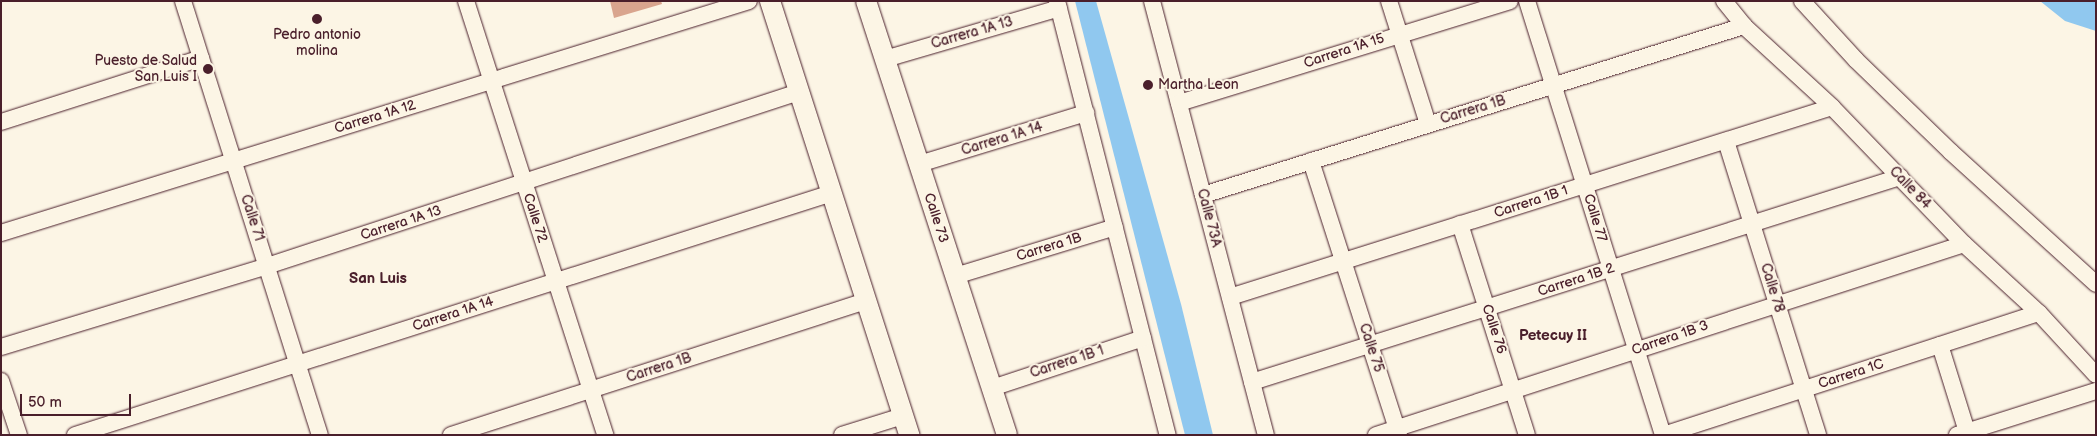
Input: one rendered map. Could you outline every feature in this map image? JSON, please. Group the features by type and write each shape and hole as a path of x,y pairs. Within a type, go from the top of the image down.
{"main road":[{"path":"770,1 909,435"},
{"name":"Calle 73","path":"866,1 1007,435"}],"street":[{"name":"Calle 71","path":"183,1 320,435"},
{"name":"Calle 72","path":"466,1 605,435"},
{"name":"Carrera 1A 12","path":"1,233 749,1"},
{"name":"Calle 73A","path":"1152,1 1266,435"},
{"path":"1389,1 1428,124"},
{"name":"Carrera 1A 15","path":"1179,103 1399,33 1510,1"},
{"name":"Calle 77","path":"1527,1 1663,435"},
{"name":"Calle 84","path":"1724,1 1744,26 1832,107 1964,244 2039,313 2096,375"},
{"path":"1802,1 1856,60 1951,152 2096,284"},
{"path":"1058,4 1168,435"},
{"name":"Carrera 1A 13","path":"885,59 1058,4"},
{"name":"Carrera 1B","path":"1203,195 1744,26"},
{"path":"1,122 201,58"},
{"name":"Carrera 1A 13","path":"1,347 267,266 799,92"},
{"name":"Carrera 1B 1","path":"1230,297 1832,107"},
{"name":"Carrera 1A 14","path":"919,164 1086,113"},
{"name":"Calle 78","path":"1726,141 1818,435"},
{"name":"Calle 75","path":"1311,161 1398,431"},
{"name":"Carrera 1B 2","path":"1252,382 1900,177"},
{"name":"Carrera 1A 14","path":"74,435 832,193"},
{"name":"Calle 76","path":"1460,224 1527,435"},
{"name":"Carrera 1B","path":"955,276 1115,227"},
{"name":"Carrera 1B 3","path":"1376,435 1398,431 1777,302 1964,244"},
{"name":"Carrera 1B","path":"451,435 866,301"},
{"name":"Carrera 1C","path":"1663,435 2039,313"},
{"name":"Carrera 1B 1","path":"992,388 1143,338"},
{"path":"1940,345 1964,434 2096,391"},
{"path":"1,381 19,435"},
{"path":"842,435 903,416"}],"water":[{"path":"1075,1 1096,1 1181,304 1213,435 1185,435"},
{"path":"2040,1 2096,1 2096,31 2065,21"}],"building":[{"path":"610,1 661,1 662,4 614,18"}],"place":[{"name":"Pedro antonio molina","path":"317,19"},
{"name":"Puesto de Salud San Luis I","path":"208,69"},
{"name":"Martha Leon","path":"1148,85"}],"district":[{"name":"San Luis","path":"378,279"},
{"name":"Petecuy II","path":"1553,336"}]}
